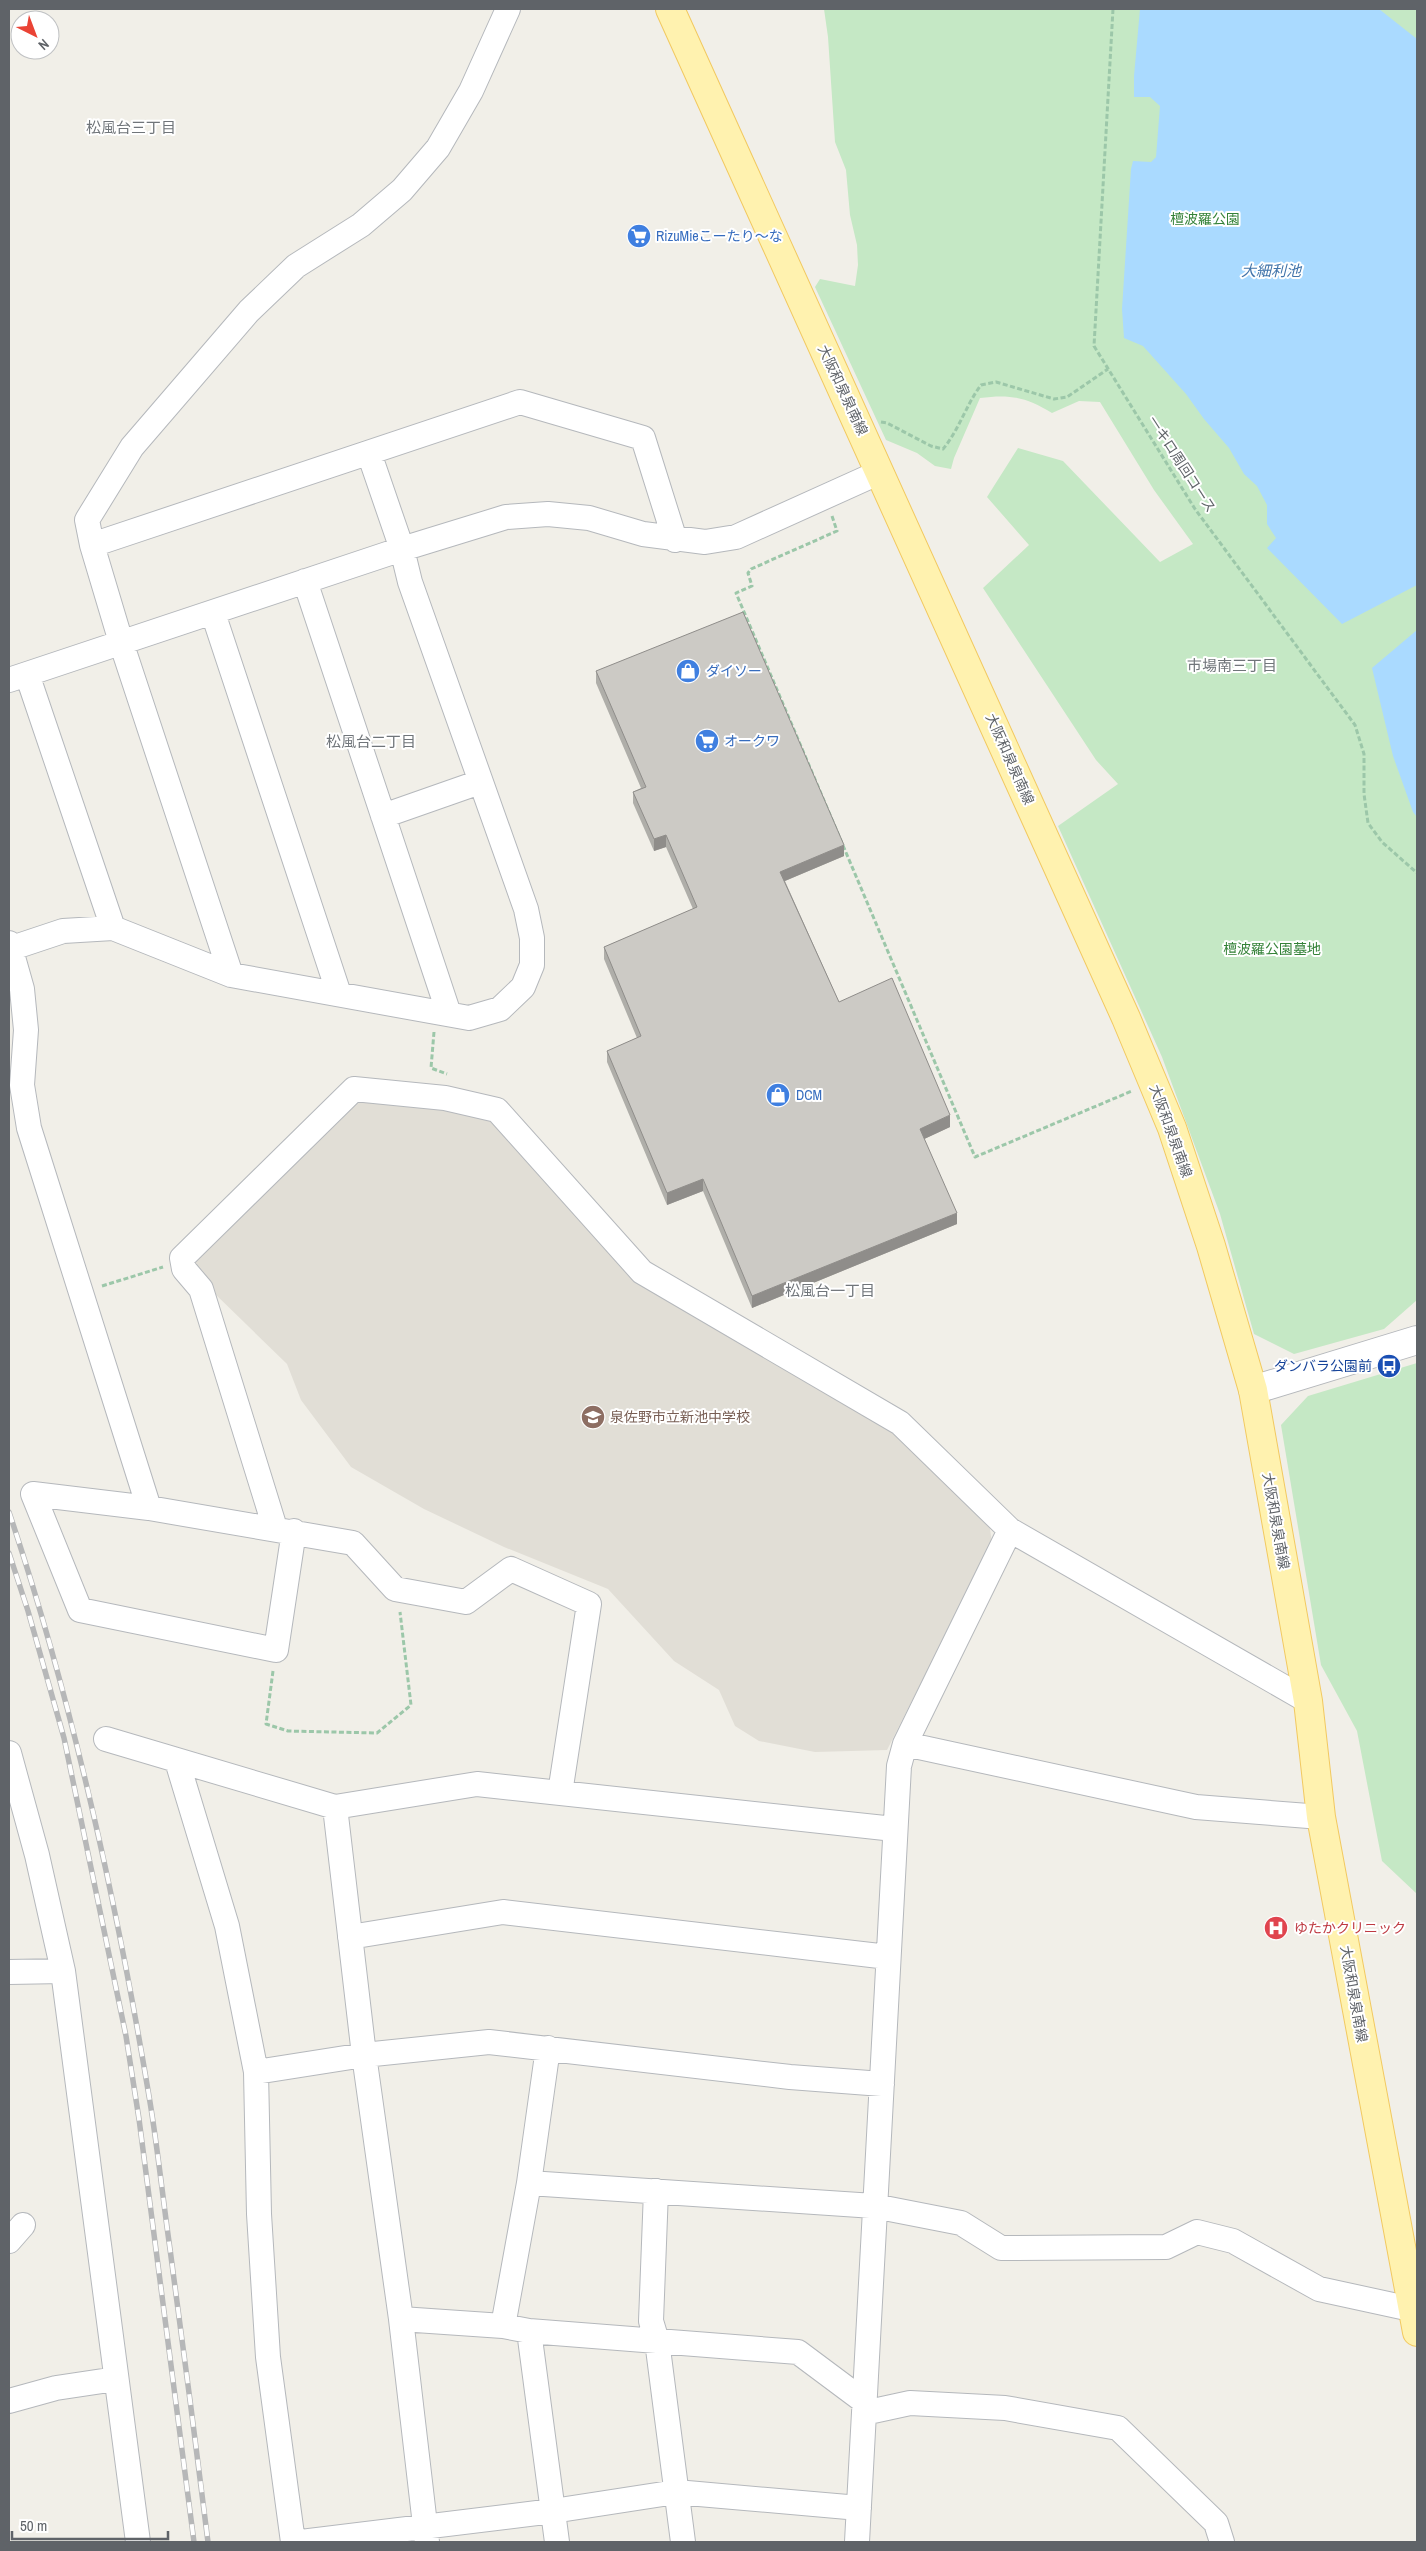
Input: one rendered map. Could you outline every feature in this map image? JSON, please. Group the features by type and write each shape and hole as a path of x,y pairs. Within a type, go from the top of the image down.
{"main road":[{"name":"大阪和泉泉南線","path":"670,9 1126,1018 1172,1128 1211,1246 1253,1390 1308,1701 1321,1818 1414,2320"}],"street":[{"path":"231,975 121,642 92,545 87,520 132,447 249,310 296,266 361,225 402,190 438,148 471,91 508,9"},
{"path":"92,545 520,402 643,438 675,540"},
{"path":"149,1508 29,1128 22,1085 26,1030 22,988 9,947 63,931 113,928 231,975 469,1018 500,1009 523,987 532,965 532,938 526,909 410,582 402,549 369,453"},
{"path":"113,928 18,677 402,549 506,517 548,514 589,518 642,534 675,540 706,542 736,537 880,472"},
{"path":"305,581 383,816 443,1013"},
{"path":"213,613 339,994"},
{"path":"383,816 480,782"},
{"path":"560,1793 589,1604 511,1568 466,1602 395,1589 352,1543 285,1530 149,1508 34,1494 80,1610 276,1650 285,1530 201,1289 184,1269 182,1258 354,1089 445,1098 497,1110 642,1272 900,1423 1010,1530 1308,1701"},
{"path":"1253,1390 1417,1340"},
{"path":"857,2542 894,1829 899,1766 906,1744 1010,1530"},
{"path":"106,1739 335,1807 477,1784 894,1829"},
{"path":"906,1744 1196,1807 1321,1818"},
{"path":"9,1753 37,1855 63,1971 138,2542"},
{"path":"177,1761 227,1926 256,2072 259,2214 268,2357 293,2542"},
{"path":"335,1807 364,2055 401,2319 426,2534"},
{"path":"350,1937 503,1912 888,1958"},
{"path":"9,1972 63,1971"},
{"path":"256,2072 364,2055 489,2042 790,2077 882,2084"},
{"path":"503,2326 529,2183 548,2048"},
{"path":"529,2183 874,2206 961,2223 1001,2248 1166,2247 1197,2232 1233,2241 1318,2289 1414,2320"},
{"path":"656,2190 651,2321 657,2341 683,2542"},
{"path":"401,2319 798,2352 865,2408 910,2403 1005,2408 1118,2428 1216,2523 1222,2542"},
{"path":"529,2331 557,2542"},
{"path":"9,2400 56,2388 116,2379"},
{"path":"301,2542 426,2534 553,2511 676,2492 859,2508"}],"path":[{"name":"一キロ周回コース","path":"1113,9 1094,346 1195,509 1355,725 1364,754 1364,794 1368,823 1382,842 1417,873"},
{"path":"860,429 872,421 887,422 931,446 943,449 951,440 971,398 981,385 996,382 1054,400 1067,397 1108,369"},
{"path":"824,497 837,531 752,569 748,573 752,586 736,593 975,1158 1152,1081"},
{"path":"431,1068 443,1013"},
{"path":"81,1293 140,1273"},
{"path":"276,1650 266,1724 288,1731 378,1734 411,1705 399,1603 395,1589"}],"shaded area":[{"name":"泉佐野市立新池中学校","path":"356,1098 493,1115 638,1278 901,1433 989,1522 992,1543 887,1750 815,1752 759,1741 735,1726 719,1690 674,1661 608,1589 504,1547 424,1509 351,1467 301,1400 287,1364 212,1291 191,1262"}],"green space":[{"path":"824,9 1417,9 1417,1300 1384,1329 1294,1354 1254,1334 1220,1214 1162,1057 1058,826 1118,784 1096,760 983,588 1029,545 987,497 1018,448 1063,461 1160,562 1193,544 1154,490 1100,402 1079,401 1052,413 1034,403 1018,398 1000,396 980,398 951,469 935,466 917,453 886,440 815,287 820,279 855,286 858,265 857,245 850,215 846,170 835,142 828,37"},
{"path":"1417,1363 1417,1894 1382,1861 1357,1731 1321,1665 1281,1425 1308,1396"}],"water":[{"name":"大細利池","path":"1140,9 1379,9 1417,39 1417,585 1342,624 1267,548 1276,538 1267,524 1267,505 1257,486 1244,474 1229,448 1186,394 1143,346 1124,338 1122,309 1131,169 1133,161 1151,162 1156,157 1160,106 1150,97 1134,97"},
{"path":"1417,630 1417,817 1413,812 1393,756 1372,668"}],"building":[{"name":"DCM","path":"743,612 844,845 780,872 839,1002 892,978 950,1115 920,1129 957,1213 752,1296 703,1179 667,1193 607,1051 641,1036 604,947 697,907 666,835 654,839 633,792 646,787 596,671"}],"railway":[{"path":"9,1512 32,1584 73,1730 108,1878 123,1953 153,2120 208,2542"},
{"path":"9,1553 28,1611 64,1738 126,2036 139,2119 194,2542"}],"place":[{"name":"RizuMieこーたり～な","path":"639,236"},
{"name":"ダイソー","path":"688,671"},
{"name":"オークワ","path":"707,741"},
{"name":"DCM","path":"778,1095"},
{"name":"ダンバラ公園前","path":"1389,1366"},
{"name":"泉佐野市立新池中学校","path":"593,1417"},
{"name":"ゆたかクリニック","path":"1276,1928"}],"district":[{"name":"松風台三丁目","path":"131,127"},
{"name":"市場南三丁目","path":"1232,665"},
{"name":"松風台二丁目","path":"371,741"},
{"name":"松風台一丁目","path":"830,1290"}],"park label":[{"name":"檀波羅公園","path":"1205,219"},
{"name":"檀波羅公園墓地","path":"1272,949"}]}
